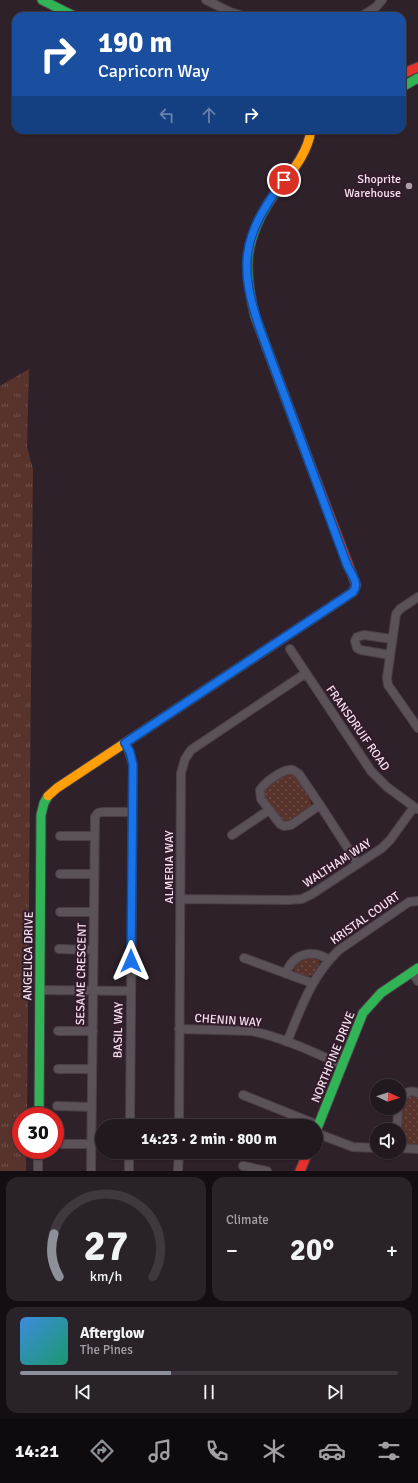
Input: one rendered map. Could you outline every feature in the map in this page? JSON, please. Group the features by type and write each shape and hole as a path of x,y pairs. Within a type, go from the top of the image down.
{"street":[{"path":"42,0 66,12"},
{"path":"206,0 230,12"},
{"path":"368,12 376,7 382,0"},
{"path":"406,72 418,67"},
{"path":"406,84 418,78"},
{"path":"125,743 353,592 356,587 356,582 347,565 255,316 249,295 246,269 247,252 255,224 265,206 297,163 306,148 310,134"},
{"path":"418,597 398,612 395,618 387,678 387,683 418,728"},
{"path":"390,655 357,648 355,641 358,636 364,635 392,639"},
{"name":"FRANSDRUIF ROAD","path":"290,649 371,771 387,787 416,808"},
{"name":"ALMERIA WAY","path":"179,1119 181,773 184,759 191,750 306,673"},
{"name":"ANGELICA DRIVE","path":"39,1107 41,815 44,803 57,788 125,743"},
{"name":"BASIL WAY","path":"125,743 130,752 133,765 130,1119"},
{"path":"320,806 291,825 286,826 280,824 269,810 260,796 261,788 264,784 285,771 290,769 293,770 298,774 320,806 358,864"},
{"name":"WALTHAM WAY","path":"180,900 296,900 312,894 386,844 416,808"},
{"path":"232,835 269,810"},
{"name":"SESAME CRESCENT","path":"91,1171 95,817 98,813 102,812 132,812"},
{"path":"60,836 94,836"},
{"path":"60,874 94,874"},
{"name":"KRISTAL COURT","path":"287,1042 312,984 329,960 339,950 409,902 418,901"},
{"path":"60,912 94,912"},
{"path":"59,949 93,950"},
{"name":"KRISTAL COURT","path":"286,974 293,961 305,954 320,955 329,960"},
{"path":"244,958 312,984"},
{"path":"415,970 418,981"},
{"name":"NORTHPINE DRIVE","path":"321,1119 360,1020 368,1006 379,994 415,970"},
{"path":"40,990 131,991"},
{"name":"CHENIN WAY","path":"179,1029 260,1033 287,1042 342,1065"},
{"path":"58,1031 93,1031"},
{"path":"58,1069 92,1069"},
{"path":"406,1094 411,1091 418,1093"},
{"path":"243,1095 294,1119"},
{"path":"58,1106 92,1107"},
{"path":"323,1133 353,1147 370,1148"},
{"path":"64,1144 92,1144"},
{"path":"406,1148 418,1149"},
{"path":"38,1159 38,1171"},
{"path":"129,1159 129,1171"},
{"path":"178,1159 178,1171"},
{"path":"300,1171 305,1159"},
{"path":"243,1166 266,1171"}],"green space":[{"path":"29,369 27,447 33,469 27,1107 12,1107 12,1159 26,1159 26,1171 0,1171 0,386"},
{"path":"285,773 291,773 298,779 308,793 311,802 311,806 287,823 280,820 264,794 265,788"},
{"path":"305,957 318,958 320,963 313,975 308,977 295,972 294,969 295,965"},
{"path":"413,1095 418,1097 418,1145 406,1144 406,1123 400,1123 401,1115 406,1115 406,1099 408,1096"}],"traffic: fast":[{"path":"42,0 66,12"},
{"path":"406,85 418,78"},
{"path":"269,202 260,217 250,244 248,271 251,300 255,316 304,448"},
{"path":"39,1107 41,815 44,803 48,796"},
{"path":"321,1119 363,1013 381,993 418,968"}],"traffic: slow":[{"path":"269,202 300,159 305,150 310,134"},
{"path":"48,796 57,788 273,645"}],"traffic: jam":[{"path":"406,72 418,67"},
{"path":"273,645 353,592 356,585 304,448"},
{"path":"300,1171 305,1159"}],"place":[{"name":"Shoprite Warehouse","path":"409,186"}],"route":[{"path":"131,961 133,765 130,752 125,743 353,592 356,587 356,582 347,565 255,316 249,295 246,269 247,252 251,237 255,224 265,206 284,180"}]}
